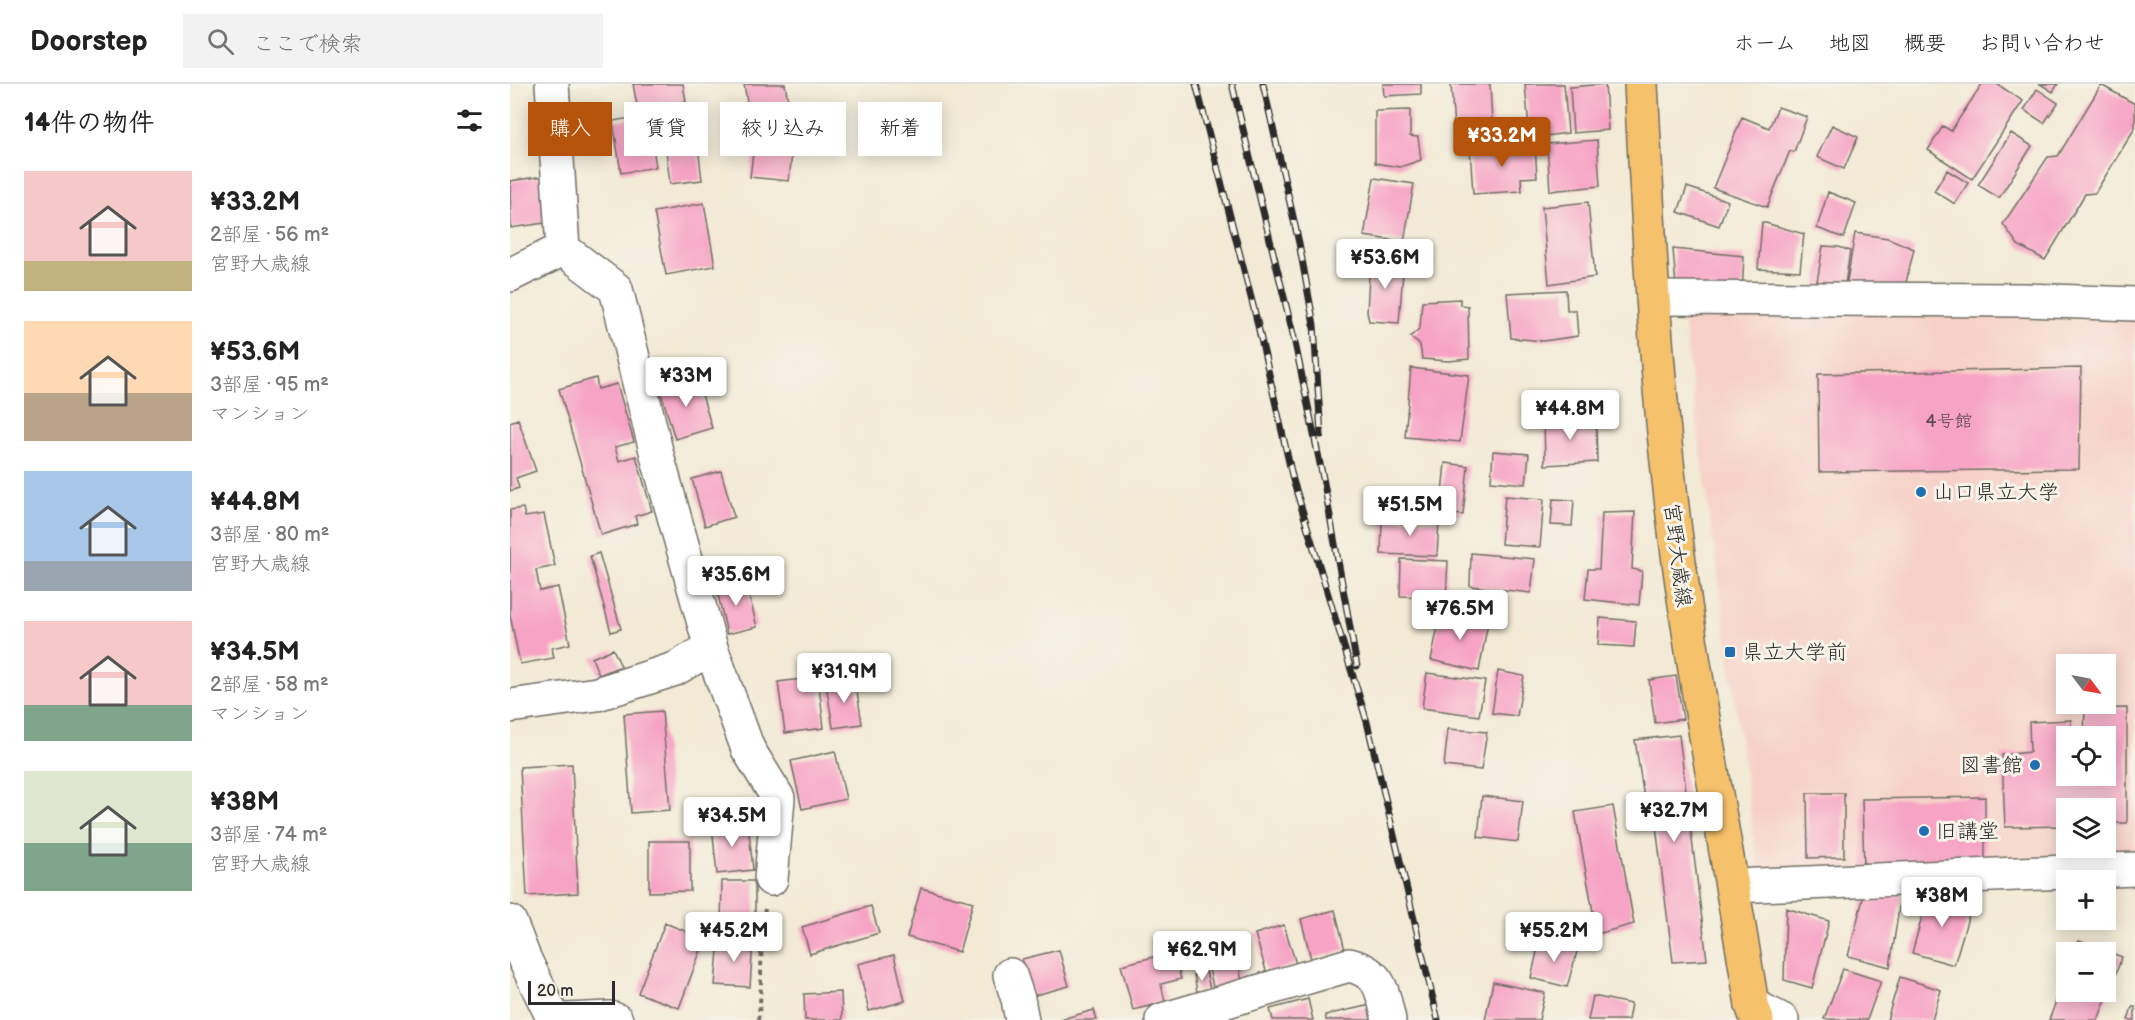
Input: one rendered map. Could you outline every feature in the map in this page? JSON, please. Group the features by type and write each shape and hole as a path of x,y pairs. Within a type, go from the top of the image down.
{"main road":[{"name":"宮野大歳線","path":"1641,84 1653,298 1668,479 1686,616 1754,1013"}],"street":[{"path":"552,84 563,249 616,289 658,459 711,648 748,749 778,798 771,879"},
{"path":"510,275 563,249"},
{"path":"1653,298 2024,300 2135,304"},
{"path":"510,706 597,694 675,669 711,648"},
{"path":"1733,886 2135,869"},
{"path":"510,922 524,958 554,1020"},
{"path":"1162,1020 1246,1008 1349,965 1365,969 1380,984 1389,1020"},
{"path":"1010,975 1022,1020"},
{"path":"1754,1013 1782,1020"},
{"path":"567,1020 610,1018 616,1020"}],"path":[{"path":"758,1020 761,1000 762,928 771,879"}],"shaded area":[{"name":"山口県立大学","path":"1681,305 2030,309 2061,318 2135,320 2135,861 1759,877"}],"building":[{"path":"633,84 683,84 686,102 636,102"},
{"path":"744,84 785,84 788,102 747,102"},
{"path":"1383,84 1421,84 1421,94 1384,96"},
{"path":"1451,84 1490,84 1493,141 1455,144"},
{"path":"1525,84 1564,84 1568,133 1530,138"},
{"path":"1605,84 1608,130 1573,133 1570,87"},
{"path":"1982,84 1997,84 2023,101 1972,179 1928,150 1943,126 1951,131"},
{"path":"2040,84 2058,84 2053,92"},
{"path":"2101,85 2135,104 2135,128 2095,193 2085,194 2045,260 2018,245 2003,224 2048,157 2058,156"},
{"path":"2037,89 2058,103 2044,123 2024,110"},
{"path":"1778,107 1807,117 1794,152 1790,151 1767,207 1713,188 1742,117 1769,128"},
{"path":"1410,110 1410,136 1418,137 1421,160 1400,167 1375,163 1375,111"},
{"path":"624,119 624,156 654,156 656,167 621,173 613,121"},
{"path":"1832,125 1858,137 1844,169 1817,157"},
{"path":"2011,133 2032,146 1999,198 1978,185"},
{"path":"1597,140 1600,186 1550,191 1547,144"},
{"path":"1535,144 1537,177 1521,178 1522,191 1473,194 1470,148"},
{"path":"667,156 699,156 702,180 670,184"},
{"path":"753,156 792,156 789,181 750,177"},
{"path":"1947,170 1968,183 1955,204 1934,191"},
{"path":"544,176 551,222 511,228 510,181"},
{"path":"1374,178 1414,184 1404,242 1364,236"},
{"path":"1687,187 1728,201 1719,226 1678,212"},
{"path":"1828,192 1856,203 1844,238 1817,228"},
{"path":"1588,202 1595,277 1549,284 1542,207"},
{"path":"704,203 715,266 666,275 654,212"},
{"path":"1762,222 1804,234 1800,271 1758,269"},
{"path":"1855,233 1888,238 1914,249 1903,295 1846,287"},
{"path":"1823,246 1839,247 1850,251 1844,291 1816,288"},
{"path":"1673,249 1744,256 1742,294 1676,286"},
{"path":"1370,258 1404,260 1399,323 1369,321 1367,312"},
{"path":"1566,290 1567,310 1576,310 1578,336 1543,341 1511,338 1507,293"},
{"path":"1460,299 1460,305 1468,306 1469,359 1449,361 1422,359 1420,345 1410,337 1420,328 1422,301"},
{"path":"1411,368 1469,375 1460,442 1405,437"},
{"path":"2081,368 2079,469 1819,472 1818,374"},
{"path":"596,378 598,389 617,384 634,442 615,447 619,461 636,456 652,511 635,516 637,524 601,535 559,389"},
{"path":"697,378 712,428 675,439 660,389"},
{"path":"1544,417 1596,418 1597,462 1545,465"},
{"path":"518,419 536,471 516,478 519,488 510,491 510,422"},
{"path":"1493,451 1529,454 1526,484 1491,481"},
{"path":"1445,463 1468,466 1463,515 1440,513"},
{"path":"721,471 734,517 705,526 692,479"},
{"path":"1505,496 1544,499 1540,547 1501,544"},
{"path":"1553,499 1574,500 1572,526 1551,525"},
{"path":"523,508 525,517 544,514 555,566 536,570 540,591 558,587 570,644 552,648 554,658 520,664 510,615 510,510"},
{"path":"1635,512 1632,569 1642,571 1639,605 1585,599 1588,569 1599,569 1602,513"},
{"path":"1382,519 1439,521 1437,556 1381,554"},
{"path":"599,553 621,629 611,632 590,556"},
{"path":"1471,553 1535,559 1531,593 1470,586"},
{"path":"1401,559 1448,561 1446,598 1400,596"},
{"path":"745,579 757,627 727,634 716,586"},
{"path":"1441,612 1488,622 1479,671 1431,660"},
{"path":"1600,618 1636,621 1634,647 1598,645"},
{"path":"613,649 621,666 599,675 592,658"},
{"path":"1498,671 1524,676 1517,716 1492,713"},
{"path":"1427,673 1485,681 1479,716 1422,708"},
{"path":"1676,676 1683,719 1655,723 1649,680"},
{"path":"818,677 824,728 785,733 778,682"},
{"path":"855,679 862,724 833,728 826,683"},
{"name":"図書館","path":"2116,708 2127,708 2127,823 2116,823 2116,798 2056,798 2056,826 2005,827 2002,755 2030,752 2029,722 2071,720 2071,726 2056,726 2056,786 2116,786 2116,726 2084,726 2085,714 2116,714"},
{"path":"662,711 670,810 631,813 624,714"},
{"path":"1448,729 1487,732 1481,770 1444,766"},
{"path":"1679,735 1707,960 1673,962 1653,802 1645,804 1635,740"},
{"path":"835,751 846,799 802,809 791,761"},
{"path":"572,764 578,893 527,896 520,767"},
{"path":"1807,793 1844,793 1844,857 1808,858"},
{"path":"1482,796 1523,801 1518,842 1478,837"},
{"name":"旧講堂","path":"1985,797 1985,863 1864,868 1862,799"},
{"path":"1613,806 1634,924 1597,934 1575,812"},
{"path":"748,823 753,870 717,874 712,826"},
{"path":"649,841 690,841 690,891 649,892"},
{"path":"722,881 755,881 755,922 721,922"},
{"path":"921,888 973,902 959,952 907,937"},
{"path":"1865,891 1901,895 1890,967 1848,956"},
{"path":"1929,891 1972,904 1954,965 1912,953"},
{"path":"871,906 879,933 810,954 802,927"},
{"path":"1786,908 1829,921 1812,988 1784,980"},
{"path":"1335,910 1345,950 1311,959 1301,919"},
{"path":"665,923 705,939 679,1008 638,993"},
{"path":"1284,925 1296,964 1267,974 1255,934"},
{"path":"719,938 753,941 750,987 715,985"},
{"path":"1540,939 1578,948 1567,987 1531,978"},
{"path":"1234,942 1243,986 1214,992 1205,947"},
{"path":"1059,950 1069,986 1032,996 1022,959"},
{"path":"1174,952 1181,979 1161,984 1165,1002 1133,1010 1121,965"},
{"path":"894,955 905,1001 869,1011 858,964"},
{"path":"2116,955 2122,957 2116,973"},
{"path":"1843,969 1881,981 1867,1020 1824,1019"},
{"path":"1206,971 1210,989 1197,992 1194,974"},
{"path":"1900,977 1941,990 1932,1020 1887,1020"},
{"path":"1493,982 1545,993 1539,1020 1485,1020"},
{"path":"841,992 842,1020 805,1020 804,994"},
{"path":"1593,996 1631,1004 1628,1020 1588,1020"},
{"path":"1308,999 1313,1020 1273,1020 1270,1009"},
{"path":"2056,1002 2105,1002 2098,1020 2049,1020"},
{"path":"1371,1005 1374,1020 1326,1020 1325,1015"},
{"path":"2132,1007 2135,1007 2135,1020 2128,1020"},
{"path":"1094,1010 1097,1020 1062,1020 1062,1019"}],"railway":[{"path":"1196,84 1256,317 1293,480 1367,722 1438,1020"},
{"path":"1232,84 1294,338 1324,483 1357,666"},
{"path":"1263,84 1299,243 1314,325 1321,435"}],"place":[{"name":"山口県立大学","path":"1921,492"},
{"name":"県立大学前","path":"1730,652"},
{"name":"図書館","path":"2035,765"},
{"name":"旧講堂","path":"1924,831"}]}
